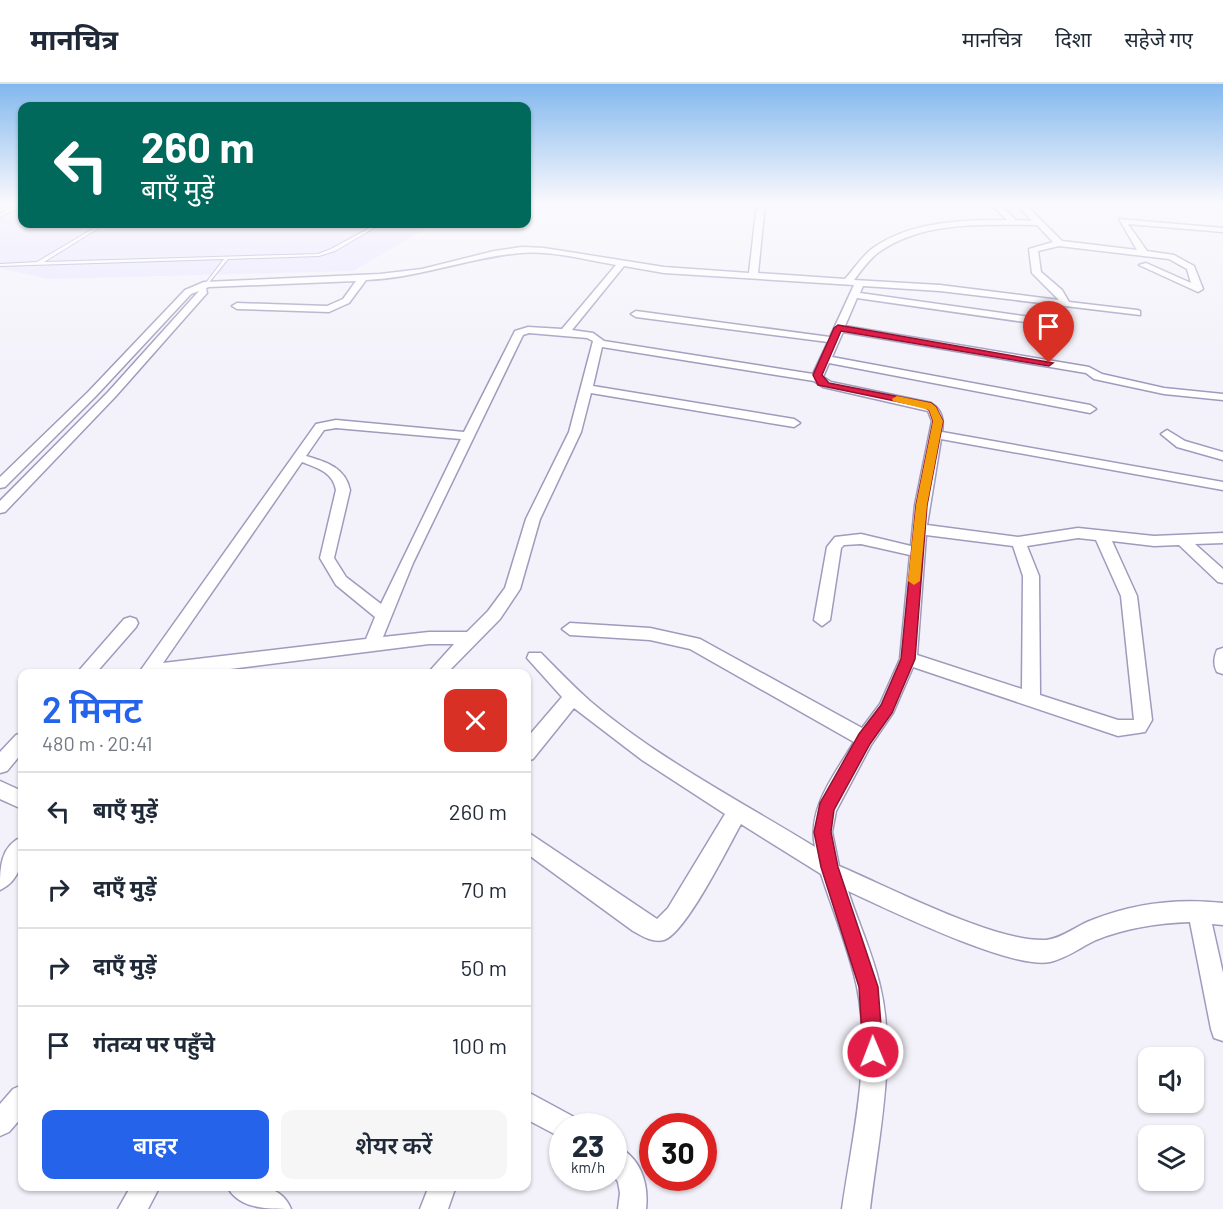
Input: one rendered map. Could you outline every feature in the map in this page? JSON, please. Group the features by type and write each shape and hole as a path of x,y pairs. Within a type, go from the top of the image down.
{"street":[{"path":"0,484 99,386 188,292 204,286 363,278 422,272 484,256"},
{"path":"572,256 664,270 854,286 940,288 1137,313"},
{"path":"753,277 755,256"},
{"path":"817,378 854,286 871,256"},
{"path":"1034,256 1037,273 1059,292 1066,304"},
{"path":"1143,265 1197,289 1191,268 1166,256"},
{"path":"565,332 622,263"},
{"path":"237,306 329,309 346,301 363,278"},
{"path":"0,509 174,326 204,291 204,286"},
{"path":"854,286 1059,324"},
{"path":"636,314 836,334 1089,370 1098,377 1170,393 1223,397"},
{"path":"372,644 519,333 528,330 595,336 598,343 575,432 540,500 527,535 512,589 494,615 440,669"},
{"path":"598,343 817,378 827,386 927,405 936,414 935,434 919,529 908,659 887,708 865,739 826,809 822,832 830,870 869,987 873,1032 873,1072 856,1209"},
{"path":"824,359 1090,409"},
{"path":"587,389 794,423"},
{"path":"150,669 316,431 330,424 469,436"},
{"path":"935,434 1223,486"},
{"path":"1167,434 1181,444 1223,456"},
{"path":"298,457 327,467 336,472 341,479 343,490 327,558 341,581 384,615"},
{"path":"919,529 1018,542 1065,533 1101,534 1154,542 1223,538"},
{"path":"908,659 1118,728 1139,727 1143,720 1135,632 1129,596 1101,534"},
{"path":"822,620 834,547 840,540 861,539 917,552"},
{"path":"1018,542 1028,562 1031,576 1031,700"},
{"path":"1184,542 1223,578"},
{"path":"89,669 130,623"},
{"path":"570,629 650,634 694,644 865,739"},
{"path":"178,669 372,644 429,638 472,638"},
{"path":"1223,656 1223,668"},
{"path":"535,658 574,696 648,753 830,870 984,937 1014,948 1034,952 1048,951 1091,931 1142,916 1199,912 1223,914"},
{"path":"531,747 574,696"},
{"path":"0,765 18,745"},
{"path":"0,790 18,798"},
{"path":"531,845 651,929 662,930 676,916 739,810"},
{"path":"0,879 18,853"},
{"path":"1199,912 1223,1029"},
{"path":"0,1123 18,1103"},
{"path":"531,1107 549,1117"},
{"path":"627,1169 635,1186 632,1209"},
{"path":"132,1209 144,1191"},
{"path":"248,1191 277,1209"},
{"path":"434,1209 441,1191"}],"lane":[{"path":"38,264 50,256"},
{"path":"0,265 272,256"},
{"path":"204,286 227,258"}],"shaded area":[{"path":"0,256 378,256 353,271 49,279 0,268"}],"slow traffic":[{"path":"897,399 927,405 933,409 938,421 922,505 914,581"}],"route":[{"path":"873,1052 869,987 844,905 829,867 822,832 826,809 865,739 887,708 903,676 908,659 922,505 938,421 933,409 927,405 827,386 821,383 817,375 838,328 1049,363"}]}
